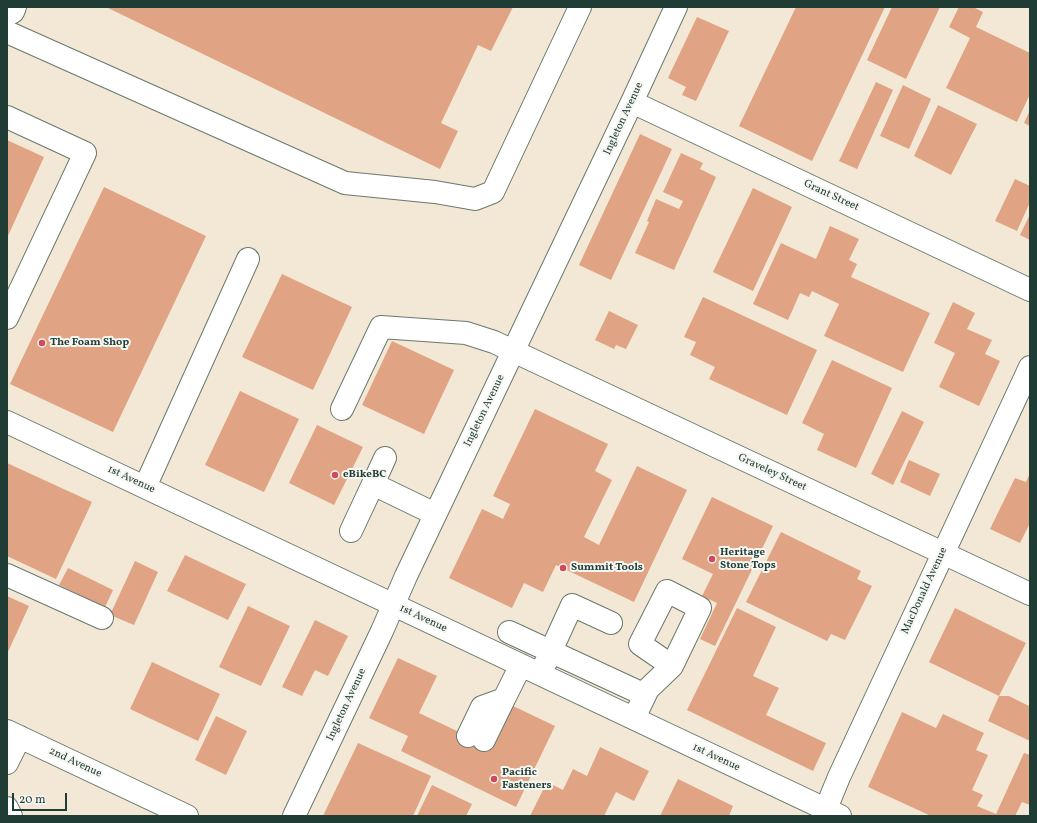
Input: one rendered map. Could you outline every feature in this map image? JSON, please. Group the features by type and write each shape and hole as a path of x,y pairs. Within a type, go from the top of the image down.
{"street":[{"path":"7,16 13,12 16,7"},
{"path":"7,32 345,183 435,192 475,200 493,192 580,7"},
{"name":"Ingleton Avenue","path":"294,816 382,631 405,577 514,351 676,7"},
{"name":"Grant Street","path":"632,102 1030,290"},
{"path":"7,117 85,153 7,318"},
{"path":"145,487 248,259"},
{"name":"Graveley Street","path":"342,409 381,327 466,333 494,342 514,351 1030,594"},
{"name":"MacDonald Avenue","path":"829,814 839,776 1030,367"},
{"name":"1st Avenue","path":"7,422 634,718 829,814"},
{"path":"351,531 384,458"},
{"path":"373,484 435,514"},
{"path":"7,574 102,618"},
{"path":"476,738 504,699 530,670 550,651 572,605 611,623"},
{"path":"509,632 645,695"},
{"path":"634,718 648,689 672,666"},
{"path":"7,763 13,734"},
{"name":"2nd Avenue","path":"13,734 187,816"},
{"path":"7,808 11,816"}],"building":[{"path":"106,7 513,7 491,51 478,45 441,123 458,131 440,169"},
{"path":"796,7 885,7 812,161 739,126"},
{"path":"892,7 940,7 906,79 867,60"},
{"path":"959,7 973,7 983,12 976,27 1030,53 1030,94 1017,122 946,88 970,38 949,27"},
{"path":"697,17 729,31 696,101 682,95 686,87 668,78"},
{"path":"876,82 893,90 857,169 839,161"},
{"path":"903,85 931,99 909,149 880,136"},
{"path":"938,105 977,124 951,175 914,156"},
{"path":"1030,110 1030,126 1024,123"},
{"path":"640,134 672,149 611,280 579,265"},
{"path":"7,140 44,157 7,238"},
{"path":"681,153 703,163 700,169 716,177 674,270 635,253 649,222 647,221 656,199 679,209 683,201 663,192"},
{"path":"1015,179 1030,186 1030,202 1017,231 995,221"},
{"path":"104,187 206,236 113,432 10,384"},
{"path":"753,188 792,207 753,291 713,272"},
{"path":"1030,214 1030,240 1020,235"},
{"path":"830,226 859,239 849,260 857,264 851,277 930,313 903,372 824,336 839,304 812,291 809,297 800,293 788,320 753,304 781,243 816,259"},
{"path":"282,274 352,307 313,390 242,357"},
{"path":"703,297 817,350 787,415 709,379 715,367 690,355 696,342 684,337"},
{"path":"953,302 975,313 967,329 992,340 985,354 1000,361 979,406 939,387 955,353 934,343"},
{"path":"609,311 638,325 626,349 616,345 614,349 595,340"},
{"path":"392,341 454,370 424,434 362,405"},
{"path":"832,360 892,388 856,468 817,450 824,434 802,423"},
{"path":"240,391 299,419 264,492 205,465"},
{"path":"535,409 608,444 595,471 612,480 584,537 599,545 637,466 687,490 634,602 556,565 543,592 524,583 512,608 449,578 482,509 503,519 510,504 493,496"},
{"path":"902,411 924,422 893,485 871,474"},
{"path":"317,425 363,447 334,505 289,483"},
{"path":"909,460 940,474 930,496 900,482"},
{"path":"7,463 92,502 56,579 7,556"},
{"path":"1030,473 1030,523 1020,543 990,529 1015,478 1026,482"},
{"path":"712,497 773,526 715,646 700,639 717,603 702,596 713,574 682,559"},
{"path":"781,532 861,571 857,579 872,586 845,640 831,634 827,641 746,602"},
{"path":"185,555 246,584 228,620 167,591"},
{"path":"135,561 158,572 134,625 110,615"},
{"path":"68,568 113,590 105,607 59,585"},
{"path":"7,596 29,606 7,654"},
{"path":"248,606 290,626 261,686 219,667"},
{"path":"737,608 776,627 753,676 779,688 766,715 826,743 813,771 687,710"},
{"path":"955,608 1026,643 999,696 929,662"},
{"path":"315,620 348,636 328,676 315,670 302,696 282,687"},
{"name":"Pacific Fasteners","path":"398,658 437,676 419,713 478,741 511,705 555,726 516,807 401,751 408,736 369,718"},
{"path":"152,662 220,694 198,741 130,709"},
{"path":"999,696 1009,696 1029,706 1030,703 1030,741 988,721"},
{"path":"902,712 936,728 943,714 984,733 976,750 988,755 972,790 983,795 977,806 996,814 1024,753 1030,755 1030,805 1022,802 1015,816 931,816 868,787"},
{"path":"216,716 247,731 226,775 195,760"},
{"path":"358,743 431,776 413,816 323,816"},
{"path":"600,747 649,771 634,801 616,792 604,816 530,816 547,782 563,790 573,769 587,776"},
{"path":"678,779 733,806 729,816 660,816"},
{"path":"432,785 472,804 466,816 417,816"}],"place":[{"name":"The Foam Shop","path":"42,343"},
{"name":"eBikeBC","path":"335,475"},
{"name":"Heritage Stone Tops","path":"712,559"},
{"name":"Summit Tools","path":"563,568"},
{"name":"Pacific Fasteners","path":"494,779"}]}
